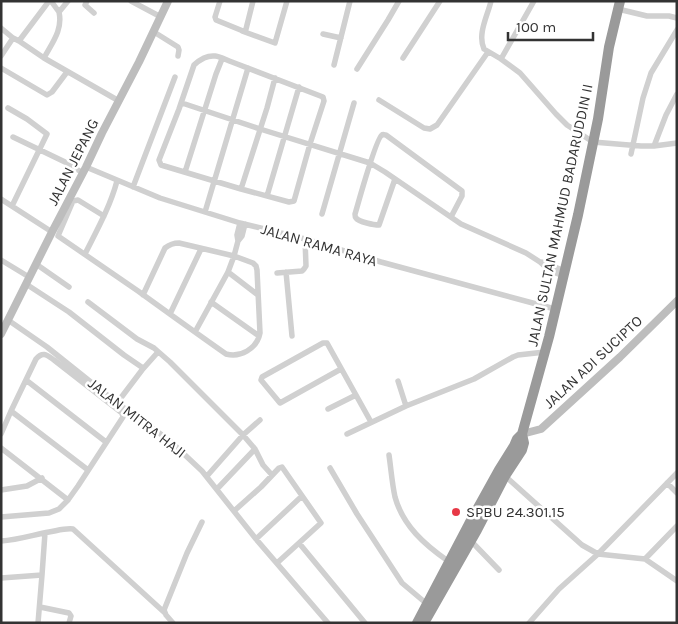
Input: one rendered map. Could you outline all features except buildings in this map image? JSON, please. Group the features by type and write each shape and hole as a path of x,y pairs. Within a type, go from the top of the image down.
{"highway":[{"name":"JALAN SULTAN MAHMUD BADARUDDIN II","path":"490,496 502,473 522,450 524,442 522,434 545,352 593,142 619,5"},
{"path":"417,623 448,561 490,496"},
{"path":"424,623 471,541 490,496"}],"street":[{"path":"1,56 50,1 59,12 61,24 44,58"},
{"path":"59,12 68,1"},
{"path":"87,1 86,5 94,13"},
{"path":"131,1 161,17"},
{"name":"JALAN JEPANG","path":"1,334 85,170 168,1"},
{"path":"220,1 215,17 216,20 275,43 287,1"},
{"path":"242,30 246,29 254,1"},
{"path":"334,65 350,1"},
{"path":"357,68 399,1"},
{"path":"403,58 440,1"},
{"path":"492,1 484,26 482,41 484,49 520,73 567,125 593,142 633,146 677,143"},
{"path":"501,59 534,1"},
{"path":"619,5 647,16 677,18"},
{"path":"1,28 44,58 119,101"},
{"path":"632,154 643,98 651,73 675,39 677,30"},
{"path":"154,32 178,47 178,56"},
{"path":"323,34 341,38"},
{"path":"380,100 430,130 437,125 488,52"},
{"path":"210,55 214,55 248,68 299,87 324,99 294,201 289,202 161,165 160,160 182,103 194,65 210,55"},
{"path":"185,172 222,59"},
{"path":"1,68 47,94 52,92 67,72"},
{"path":"205,212 248,68"},
{"path":"133,188 175,78"},
{"path":"241,189 275,78"},
{"path":"267,196 299,87"},
{"path":"654,146 666,115 677,94"},
{"path":"182,103 370,163 461,224 526,253 540,262 550,272 564,273"},
{"path":"322,214 354,103"},
{"path":"8,108 47,134 12,206"},
{"path":"395,179 380,223 375,225 355,218 370,163 382,135 386,135 462,190 462,196 451,217"},
{"name":"JALAN RAMA RAYA","path":"13,136 65,162 160,198 243,223 555,309"},
{"path":"85,254 119,182"},
{"path":"1,199 52,232"},
{"path":"104,216 78,200 73,201 58,236 226,354 235,356 252,348 257,342 259,336 258,295 256,266 253,263 234,256 179,243 169,244 165,248 143,295"},
{"path":"195,332 228,272 238,241 242,236 243,223"},
{"path":"277,273 302,271 304,269 306,266 305,240"},
{"path":"170,314 201,249"},
{"path":"1,260 143,368"},
{"path":"36,264 69,287"},
{"path":"228,272 258,295"},
{"path":"286,272 292,336"},
{"name":"JALAN ADI SUCIPTO","path":"522,434 541,429 677,301"},
{"path":"88,302 170,362 255,449 263,465 272,475"},
{"path":"211,302 259,336"},
{"name":"JALAN MITRA HAJI","path":"5,323 34,337 117,403 169,440 207,476 256,539 328,623"},
{"path":"341,370 280,403 261,380 262,377 323,343 327,343 371,422"},
{"path":"117,403 143,368 158,352"},
{"path":"347,434 406,406 467,382 518,355 545,352"},
{"path":"1,434 36,359 39,355 43,354 54,360 123,415 68,500 59,509 49,513 1,518"},
{"path":"26,380 106,442"},
{"path":"398,381 406,406"},
{"path":"328,409 356,395"},
{"path":"11,411 88,470"},
{"path":"207,476 260,420"},
{"path":"1,448 68,500"},
{"path":"216,488 255,449"},
{"path":"389,455 396,499 404,518 410,528 424,542 448,561"},
{"path":"234,511 279,468 282,468 321,523 277,563"},
{"path":"330,468 357,514 402,583 426,604"},
{"path":"502,473 582,545 598,554 645,560 677,582"},
{"path":"529,623 559,590 598,554 677,473"},
{"path":"1,490 27,486 42,478"},
{"path":"666,483 677,493"},
{"path":"256,539 302,496"},
{"path":"165,613 164,610 187,553 202,522"},
{"path":"645,560 677,526"},
{"path":"1,541 73,529 165,613 173,623"},
{"path":"38,623 45,533"},
{"path":"471,541 499,570"},
{"path":"299,543 365,623"},
{"path":"1,578 42,575"},
{"path":"40,607 69,613 71,616 69,623"}],"place":[{"name":"SPBU 24.301.15","path":"456,512"}]}
